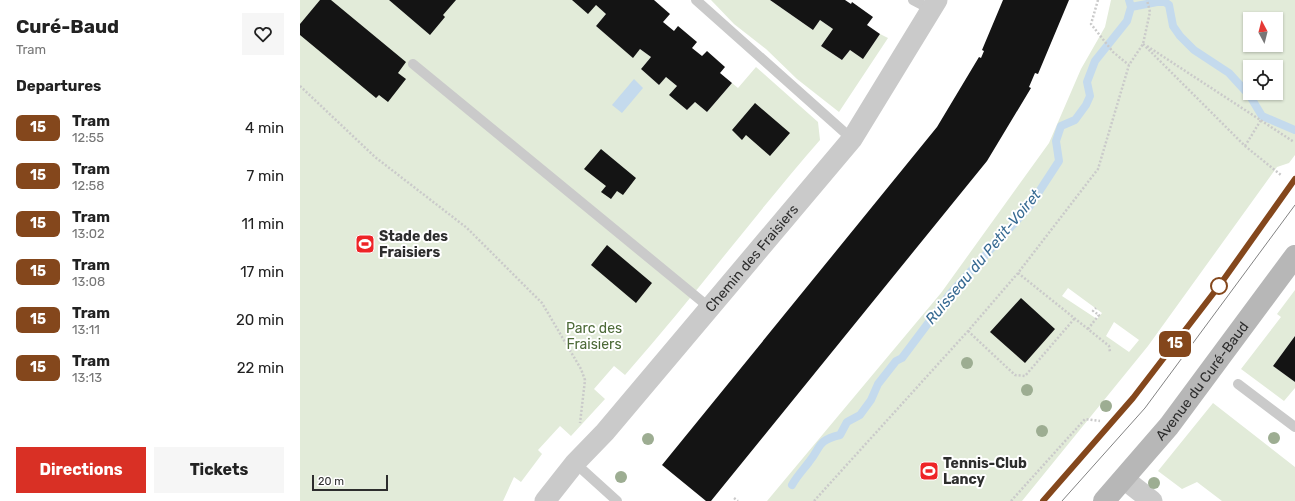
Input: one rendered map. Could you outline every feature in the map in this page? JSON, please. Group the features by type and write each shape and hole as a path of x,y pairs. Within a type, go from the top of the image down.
{"street":[{"name":"Chemin des Fraisiers","path":"545,501 575,463 605,432 710,308 764,240 852,139 934,5"},
{"name":"Avenue du Curé-Baud","path":"1104,501 1169,426 1295,256"},
{"path":"1124,479 1152,501"}],"lane":[{"path":"696,0 852,139"},
{"path":"913,0 934,5"},
{"path":"413,64 710,308"},
{"path":"1238,384 1295,427"},
{"path":"575,463 617,501"}],"path":[{"path":"1098,0 1091,24 1113,52 1129,65"},
{"path":"814,501 968,331 1018,273 1098,169 1129,65 1143,44 1150,12 1147,0"},
{"path":"1143,44 1294,142"},
{"path":"1143,44 1245,146 1281,175"},
{"path":"300,86 375,157 466,228 542,303 585,380 579,425"},
{"path":"1245,146 1261,120"},
{"path":"1018,273 1109,346 1110,352"},
{"path":"1088,329 1099,315 1093,311 1096,308"},
{"path":"968,331 1015,375 1024,376 1075,318"},
{"path":"1011,501 1085,419 1100,421"},
{"path":"734,498 738,501"}],"green space":[{"name":"Parc des Fraisiers","path":"300,0 572,0 596,5 606,14 596,26 633,57 640,49 651,57 641,69 659,85 666,77 677,86 670,95 687,110 695,102 707,112 732,83 738,88 756,67 818,122 820,140 650,346 625,375 614,366 594,389 605,399 571,436 560,426 538,450 542,454 521,482 514,477 503,501 300,501"},
{"path":"711,0 770,0 813,30 820,20 833,29 821,46 842,60 850,50 863,58 880,34 888,38 839,112 797,79 766,49 734,24"},
{"path":"1111,0 1295,0 1295,155 1289,163 1277,167 1148,346 1022,501 767,501 941,293 1049,143 1081,69 1105,27","holes":["1068,288 1102,313 1097,319 1062,296","1114,322 1139,340 1129,352 1106,336"]},
{"path":"1295,290 1295,336 1273,366 1295,382 1295,388 1284,401 1241,369 1281,317 1277,314"},
{"path":"1213,403 1295,467 1295,501 1222,501 1197,482 1182,489 1158,471"}],"water":[{"path":"634,79 643,88 622,113 612,105"}],"building":[{"path":"320,0 331,0 406,62 398,73 406,79 388,102 379,95 376,98 300,35 300,24"},
{"path":"389,0 456,0 443,15 445,17 430,35"},
{"path":"572,0 654,0 670,14 663,22 674,31 678,26 697,42 692,48 702,56 707,51 725,67 720,73 732,83 707,112 695,102 687,110 669,95 677,86 666,77 659,85 641,69 651,57 640,49 633,58 596,26 606,14 596,5 588,14"},
{"path":"770,0 845,0 851,4 852,2 873,17 867,25 880,34 863,59 850,50 842,60 821,46 833,29 820,20 813,30"},
{"path":"1003,0 1069,0 1038,74 1035,73 1029,87 1031,88 987,161 711,501 706,501 662,465 937,127 979,57 981,58 984,51 982,50"},
{"path":"755,103 790,133 770,156 746,135 742,140 732,130"},
{"path":"601,149 636,178 623,195 617,191 611,199 601,192 606,186 584,169"},
{"path":"607,245 652,283 636,303 591,265"},
{"path":"1021,298 1055,329 1025,363 990,332"},
{"path":"1295,336 1295,382 1273,366"}],"waterway":[{"path":"1129,0 1131,7 1157,2 1165,2 1169,5 1173,26 1180,36 1194,50 1229,73 1250,96 1262,116 1295,130"},
{"name":"Ruisseau du Petit-Voiret","path":"792,485 820,445 832,437 840,435 847,422 860,415 871,400 878,384 896,361 902,358 950,294 1029,207 1059,161 1056,141 1061,126 1075,120 1086,105 1090,96 1087,82 1095,61 1127,21 1131,7"}],"tram line":[{"path":"1043,501 1133,398 1219,286 1295,179"},
{"name":"15","path":"1043,501 1133,398 1219,286 1295,179"},
{"path":"1062,501 1145,408 1295,205"}],"place":[{"name":"Stade des Fraisiers","path":"365,244"},
{"name":"Tennis-Club Lancy","path":"929,471"}]}
